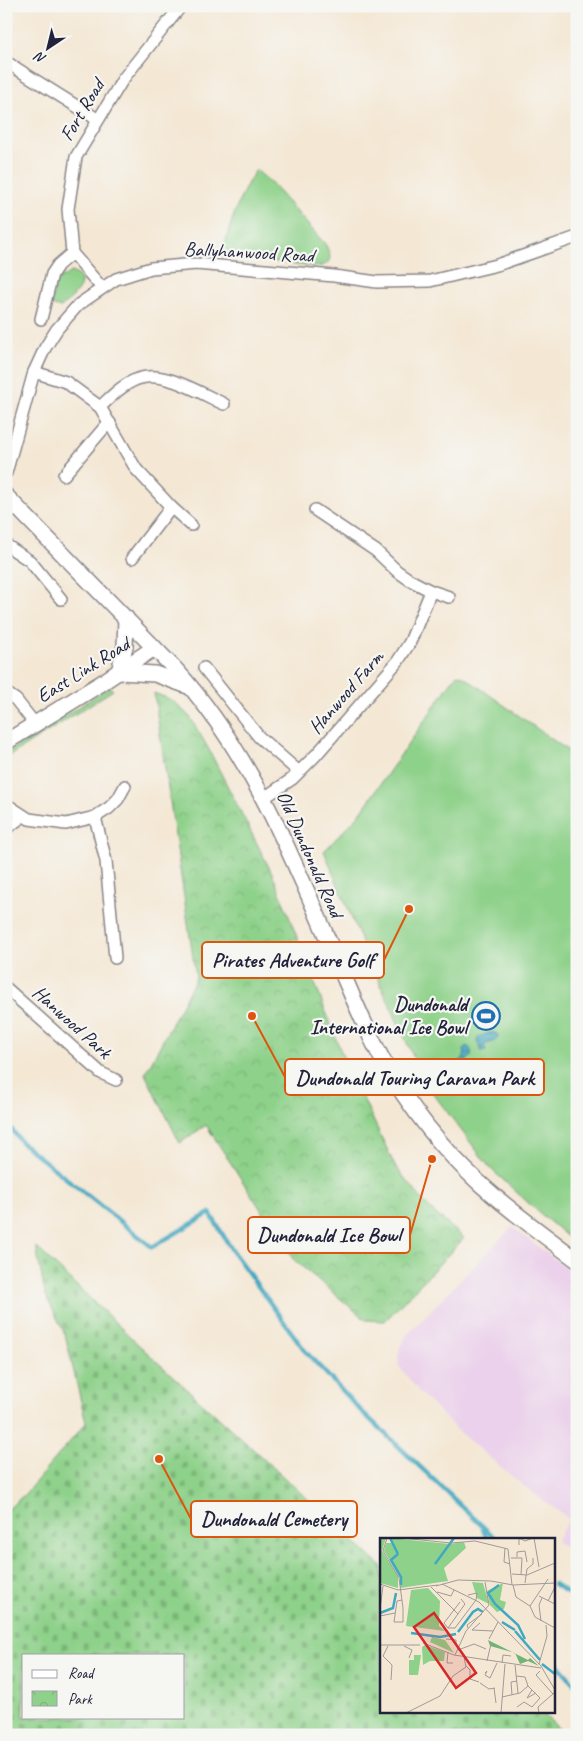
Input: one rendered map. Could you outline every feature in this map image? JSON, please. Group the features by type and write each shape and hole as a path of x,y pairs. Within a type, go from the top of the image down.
{"street":[{"name":"Fort Road","path":"72,253 68,209 76,157 97,119 123,79 181,6"},
{"path":"6,62 97,119"},
{"name":"Ballyhanwood Road","path":"6,473 34,372 45,348 57,329 78,305 116,279 151,268 196,264 334,276 377,282 430,281 497,265 577,237"},
{"path":"41,320 52,274 58,265 72,253 102,288"},
{"path":"34,372 66,382 100,407 136,468 171,507 191,525"},
{"path":"100,407 122,387 141,377 162,377 224,404"},
{"path":"64,475 110,423"},
{"name":"Old Dundonald Road","path":"6,496 192,687 219,725 264,798 364,1023 393,1078 418,1114 449,1152 492,1195 577,1260"},
{"path":"132,558 171,507"},
{"path":"315,510 376,550 396,571 431,591 449,597"},
{"path":"6,546 30,560 60,599"},
{"name":"Hanwood Farm","path":"264,798 299,772 336,734 398,661 410,642 431,591"},
{"path":"126,618 126,646 119,672 155,674 192,687"},
{"name":"East Link Road","path":"6,742 154,648"},
{"path":"204,668 259,737 299,772"},
{"path":"6,693 16,700 35,724"},
{"path":"6,804 29,819 66,824 95,817 109,808 118,799 125,786"},
{"path":"6,829 23,816"},
{"path":"95,817 106,861 115,958"},
{"name":"Hanwood Park","path":"6,988 100,1073 116,1080"}],"shaded area":[{"path":"512,1227 577,1276 577,1556 556,1541 569,1519 520,1483 460,1433 419,1392 399,1366 400,1346 408,1334"}],"green space":[{"path":"256,170 269,181 325,244 330,256 326,264 316,267 305,266 223,252 236,209 245,188"},
{"path":"71,272 78,275 81,280 78,290 61,308 51,305 56,281"},
{"name":"Dundonald International Ice Bowl","path":"457,674 463,676 577,757 577,1245 490,1168 425,1083 365,950 324,851 359,815"},
{"path":"110,687 113,690 6,758 6,753"},
{"path":"154,693 172,700 190,717 208,748 273,875 342,1054 395,1166 429,1208 464,1238 385,1321 366,1320 293,1259 206,1125 180,1143 145,1074 196,978"},
{"path":"36,1247 140,1346 380,1565 380,1714 543,1714 566,1735 6,1735 6,1511 25,1494 86,1423 65,1334 45,1294"}],"water":[{"path":"492,1032 499,1037 493,1042 484,1045 486,1051 482,1052 477,1041 478,1037"},
{"path":"466,1046 470,1048 472,1055 461,1067 463,1074 458,1077 452,1068 463,1059"}],"waterway":[{"path":"6,1122 22,1143 152,1247 210,1213 233,1252 306,1352 356,1406 495,1538"},
{"path":"483,1529 486,1538"},
{"path":"556,1585 577,1599"},
{"path":"556,1662 577,1687"}],"place":[{"name":"Pirates Adventure Golf","path":"409,909"},
{"name":"Dundonald Touring Caravan Park","path":"252,1016"},
{"name":"Dundonald International Ice Bowl","path":"486,1016"},
{"name":"Dundonald Ice Bowl","path":"432,1159"},
{"name":"Dundonald Cemetery","path":"159,1459"}]}
